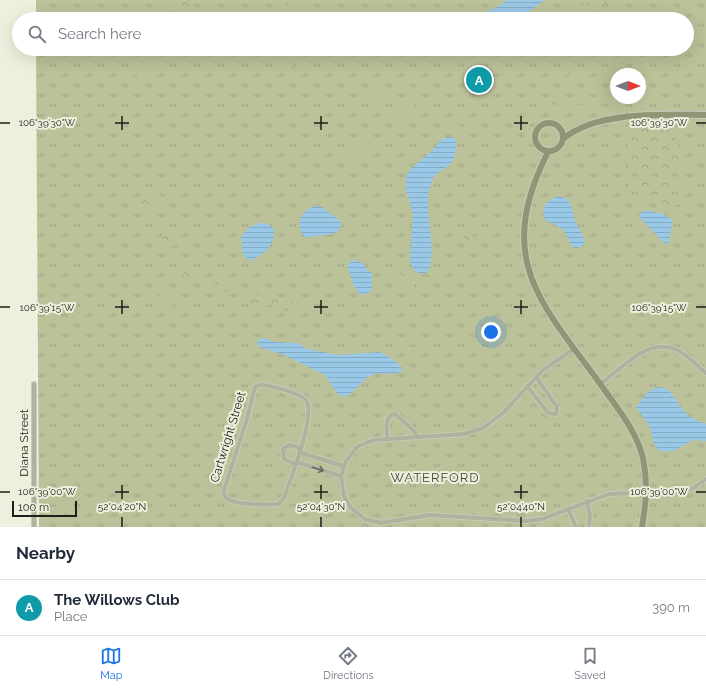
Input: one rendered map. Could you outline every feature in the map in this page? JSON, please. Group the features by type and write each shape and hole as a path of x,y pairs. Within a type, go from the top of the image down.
{"street":[{"path":"539,170 540,148 535,138 540,127 551,123 561,130 575,130 626,116 706,115"},
{"path":"561,130 563,139"},
{"path":"575,130 563,139 558,148 548,152 539,170 526,211 524,227 525,256 534,287 541,301 633,432 643,457 646,493 642,527"},
{"path":"540,148 548,152"},
{"path":"600,384 641,353 656,347 669,347 678,350 706,373"},
{"path":"575,348 542,371 503,413 483,428 464,434 387,438 374,440 358,446 343,466 341,476 344,496 351,508 361,517 376,522 393,522 430,515 526,521 542,519 609,494 686,491 695,487 706,479"},
{"path":"527,386 548,413 556,414 557,407 536,377"},
{"name":"Diana Street","path":"34,384 34,527"},
{"name":"Cartwright Street","path":"264,385 281,388 306,400 307,427 296,463 284,498 279,504 246,504 228,500 224,495 224,490 247,419 255,387 264,385"},
{"path":"387,438 388,419 395,414 414,431 417,437"},
{"path":"341,476 284,459 283,449 289,445 343,466"},
{"path":"587,501 590,515 589,527"},
{"path":"568,509 576,527"}],"green space":[{"path":"36,0 706,0 706,527 39,527 36,56 694,56 694,12 36,12"},
{"path":"171,0 186,0 187,2 196,0 197,2 186,10 180,7 177,9 178,12 169,12"},
{"path":"286,0 299,0 302,4 302,11 293,10 284,4"},
{"path":"593,0 610,0 607,5 602,2 602,9 597,12 581,12 582,8 577,7 579,3 586,4"},
{"path":"325,8 331,12 318,12 320,10 323,11"},
{"path":"288,56 297,56 296,59 291,63 294,66 293,70 290,69 289,64 284,68 283,63 288,61"},
{"path":"444,56 460,56 451,63 448,62"},
{"path":"148,60 154,61 154,69 147,79 139,80 137,77 137,71"},
{"path":"572,74 579,75 580,82 571,92 564,94 561,92 562,84 567,77"},
{"path":"377,83 381,85 384,97 382,103 376,102 369,92 371,86"},
{"path":"407,86 411,86 414,104 412,111 405,114 404,124 398,127 395,120 404,99"},
{"path":"551,101 558,105 601,104 603,107 588,110 586,108 556,110 550,103"},
{"path":"447,123 454,123 460,126 462,130 460,136 456,137 446,133 445,127"},
{"path":"632,123 664,123 671,126 674,131 680,164 682,189 681,204 674,206 629,197 627,190 628,129"},
{"path":"368,142 373,145 373,152 371,156 355,162 350,160 350,152 359,148 363,143"},
{"path":"143,194 148,196 151,200 153,210 150,214 146,214 142,211 139,199"},
{"path":"154,194 159,194 164,200 166,207 164,211 159,211 152,201"},
{"path":"168,229 173,232 176,237 178,243 177,249 167,247 162,237 164,230"},
{"path":"474,230 476,232 472,235 474,243 470,246 464,244 464,236"},
{"path":"187,267 193,268 198,276 196,280 188,283 183,278 184,269"},
{"path":"396,274 400,274 414,282 414,289 409,294 401,293 394,282 394,276"},
{"path":"214,282 220,282 227,287 231,286 233,288 230,293 223,291 218,292 213,287"},
{"path":"161,287 171,291 173,305 170,308 166,307 160,297 159,292"},
{"path":"253,294 290,298 291,301 299,302 298,306 301,312 296,313 292,310 285,312 283,307 277,310 270,304 265,308 261,305 255,307 251,306 245,302 245,298"},
{"path":"419,331 422,334 423,344 419,346 405,340 406,334"}],"water":[{"path":"507,0 545,0 528,12 485,12 496,8"},
{"path":"448,137 454,138 456,141 455,153 451,163 438,173 432,180 428,203 432,249 431,261 428,272 421,274 414,270 410,261 413,214 405,186 408,172 432,151 441,140"},
{"path":"557,196 566,198 568,201 575,221 584,239 584,245 575,249 571,245 563,230 547,221 543,215 546,203"},
{"path":"316,206 322,207 340,221 341,226 335,233 307,238 300,229 300,220 306,211"},
{"path":"645,210 663,214 673,220 668,245 641,220 639,214"},
{"path":"259,223 268,224 274,229 273,241 265,252 253,260 247,259 243,254 241,238 248,228"},
{"path":"352,260 363,263 368,271 372,273 372,289 368,293 362,295 354,285 347,266"},
{"path":"262,338 276,342 298,343 307,349 339,355 380,352 401,366 402,371 395,374 372,375 364,380 347,396 342,397 337,393 325,375 282,354 259,347 257,341"},
{"path":"657,387 667,389 686,413 694,419 706,424 706,441 693,440 673,451 659,451 654,444 650,427 636,407 648,392"}],"place":[{"name":"The Willows Club","path":"479,80"}],"district":[{"name":"WATERFORD","path":"435,477"}]}
